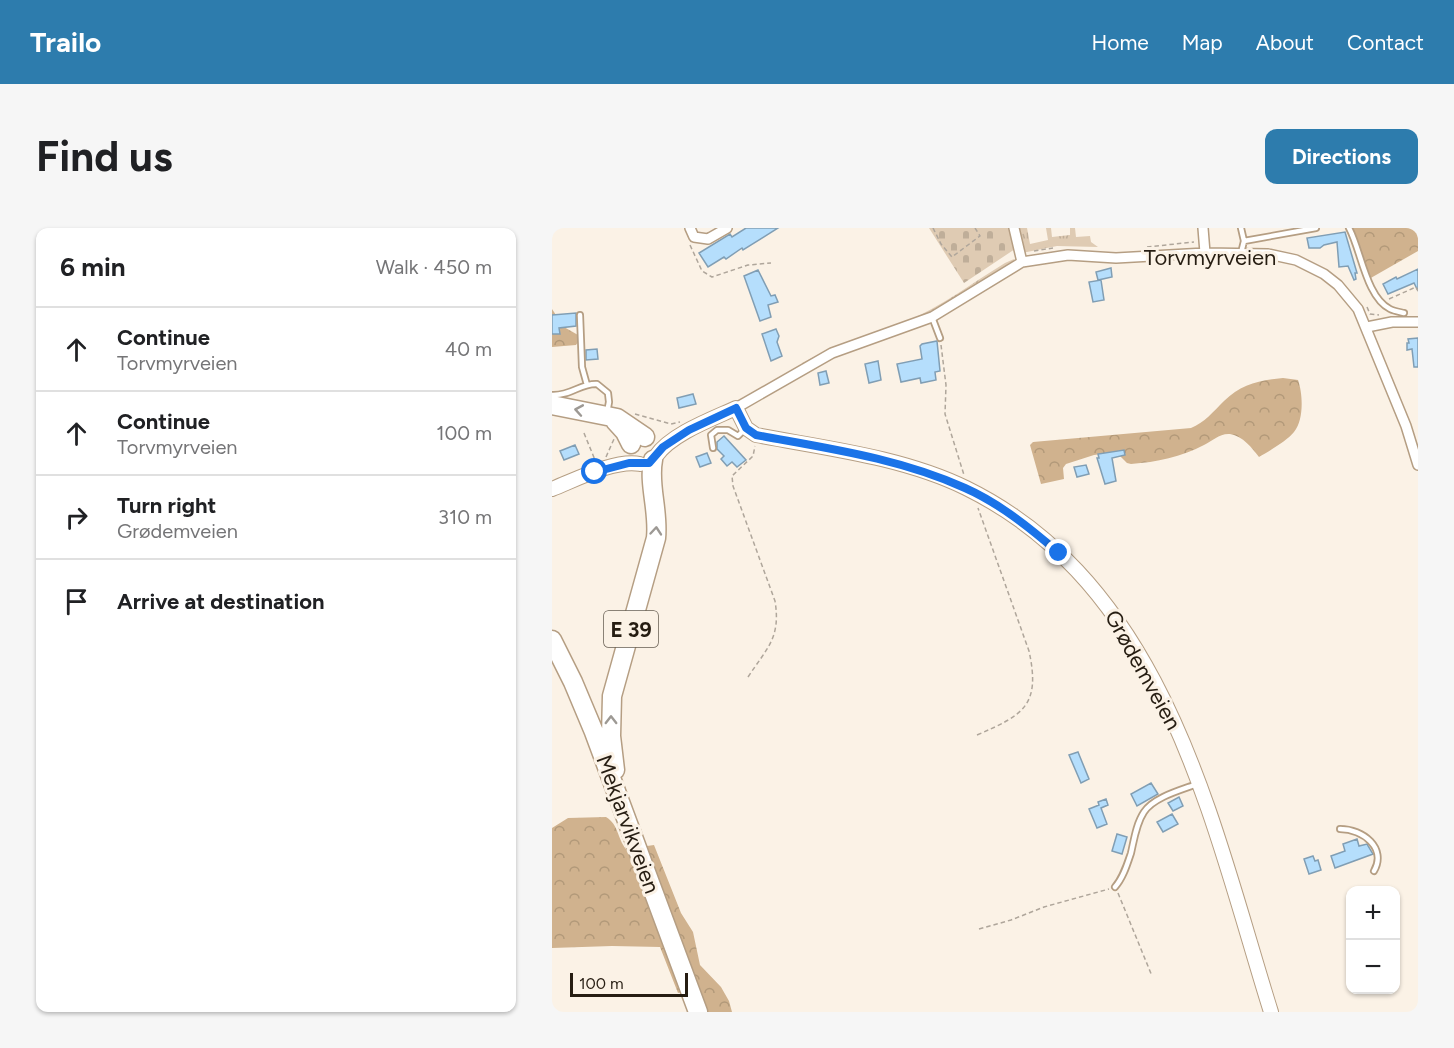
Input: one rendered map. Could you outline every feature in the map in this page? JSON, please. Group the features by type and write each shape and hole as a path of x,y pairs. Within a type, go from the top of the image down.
{"highway":[{"path":"552,405 606,415 639,442"},
{"name":"E 39","path":"619,799 611,736 612,696 656,538 657,509 649,460"},
{"name":"Mekjarvikveien","path":"552,640 573,682 619,799 698,1012"}],"main road":[{"name":"Torvmyrveien","path":"595,468 649,460 663,447 689,430 736,408"},
{"path":"736,408 751,432"},
{"name":"Torvmyrveien","path":"552,489 623,455 639,442 689,430"},
{"name":"Grødemveien","path":"751,432 900,465 969,490 1022,523 1081,573 1115,615 1144,665 1200,783 1271,1012"},
{"path":"639,442 656,445 649,460 630,456 639,442"}],"street":[{"path":"690,228 694,237 708,239 728,228"},
{"path":"1014,228 1022,262"},
{"path":"1203,228 1205,253"},
{"name":"Torvmyrveien","path":"736,408 832,353 932,316 1022,262 1068,255 1116,258 1241,253 1282,256 1307,264 1324,274 1338,285 1358,309 1406,426 1418,465"},
{"path":"1367,327 1392,322 1418,322"}],"lane":[{"path":"1241,228 1244,241 1241,253"},
{"path":"1244,241 1316,228"},
{"path":"1349,228 1370,284 1388,308 1404,313"},
{"path":"580,315 583,375 587,385"},
{"path":"932,316 940,338"},
{"path":"552,395 572,393 587,385 597,384 608,393 609,402 606,415"},
{"path":"713,448 711,435 717,430 728,430 738,436 751,432"},
{"path":"1115,887 1128,864 1144,812 1153,804 1200,783"},
{"path":"1340,829 1353,831 1372,842 1376,848 1378,861 1374,872"}],"path":[{"path":"933,228 941,244 952,257 980,236 975,228"},
{"path":"687,239 702,271 712,277 748,265 771,263"},
{"path":"1382,302 1416,287 1418,291"},
{"path":"940,338 946,385 945,414 969,490 1029,651 1032,666 1029,700 1023,709 1010,721 977,735"},
{"path":"748,677 772,642 777,629 775,601 733,486 732,476 753,456 751,432"},
{"path":"584,433 595,468"},
{"path":"979,929 1044,907 1115,887 1152,976"}],"green space":[{"path":"929,228 1011,228 1015,249 964,283"},
{"path":"1016,228 1027,228 1030,244 1048,240 1046,228 1051,228 1052,237 1070,235 1070,228 1075,228 1076,237 1090,236 1091,242 1098,247 1057,246 1022,253"},
{"path":"1348,228 1418,228 1418,251 1369,279"},
{"path":"1014,259 1013,263 998,270 937,310 802,366 802,363 827,351 918,316"},
{"path":"552,309 564,327 578,335 576,345 552,347"},
{"path":"1283,378 1298,380 1302,399 1300,421 1291,435 1259,457 1243,440 1235,435 1226,434 1187,453 1150,462 1127,463 1116,452 1094,455 1066,464 1063,468 1064,479 1041,484 1030,445 1033,442 1191,428 1205,420 1230,395 1244,387"},
{"path":"606,817 616,828 626,849 654,845 681,913 693,932 700,965 721,987 732,1012 706,1012 681,992 678,993 660,947 552,948 552,828 568,818"}],"building":[{"path":"746,228 778,228 743,250 742,248 708,267 699,253 730,234 732,237"},
{"path":"1345,232 1357,273 1355,273 1356,279 1354,280 1348,266 1339,267 1337,242 1320,248 1309,248 1307,238"},
{"path":"1111,268 1112,277 1098,280 1096,272"},
{"path":"1418,269 1418,291 1414,283 1388,294 1383,284"},
{"path":"758,270 771,296 775,295 778,302 768,305 771,317 760,321 744,276"},
{"path":"1101,280 1104,300 1093,302 1089,282"},
{"path":"576,313 576,326 559,328 560,334 552,334 552,315"},
{"path":"776,329 779,336 777,342 782,356 771,361 762,334"},
{"path":"1418,338 1418,367 1414,367 1412,349 1407,350 1407,343 1409,343 1408,339"},
{"path":"937,341 940,371 935,372 936,380 921,383 920,378 901,382 897,364 922,359 920,346"},
{"path":"597,349 598,359 586,360 586,350"},
{"path":"878,361 881,380 869,383 865,364"},
{"path":"826,371 829,383 820,385 818,373"},
{"path":"693,394 696,404 679,408 677,398"},
{"path":"724,436 746,460 737,467 732,462 727,466 721,459 724,456 717,449 717,442"},
{"path":"575,445 579,454 564,460 560,451"},
{"path":"1124,450 1125,455 1112,458 1116,481 1105,484 1097,458 1099,458 1098,454"},
{"path":"707,453 711,463 700,467 696,457"},
{"path":"1086,465 1089,474 1077,477 1074,467"},
{"path":"1078,752 1089,779 1081,783 1069,755"},
{"path":"1151,783 1158,794 1137,806 1131,794"},
{"path":"1179,797 1183,806 1173,811 1168,803"},
{"path":"1106,799 1108,805 1101,808 1107,824 1097,828 1089,809"},
{"path":"1172,814 1178,824 1163,832 1157,822"},
{"path":"1117,834 1127,837 1122,854 1112,851"},
{"path":"1357,839 1359,846 1367,844 1373,854 1335,868 1331,856 1345,851 1343,844"},
{"path":"1313,856 1315,861 1318,860 1321,870 1309,874 1304,859"}],"route":[{"path":"595,472 629,463 649,463 663,447 689,430 736,408 746,428 756,435 900,465 966,488 995,504 1059,553"}]}
